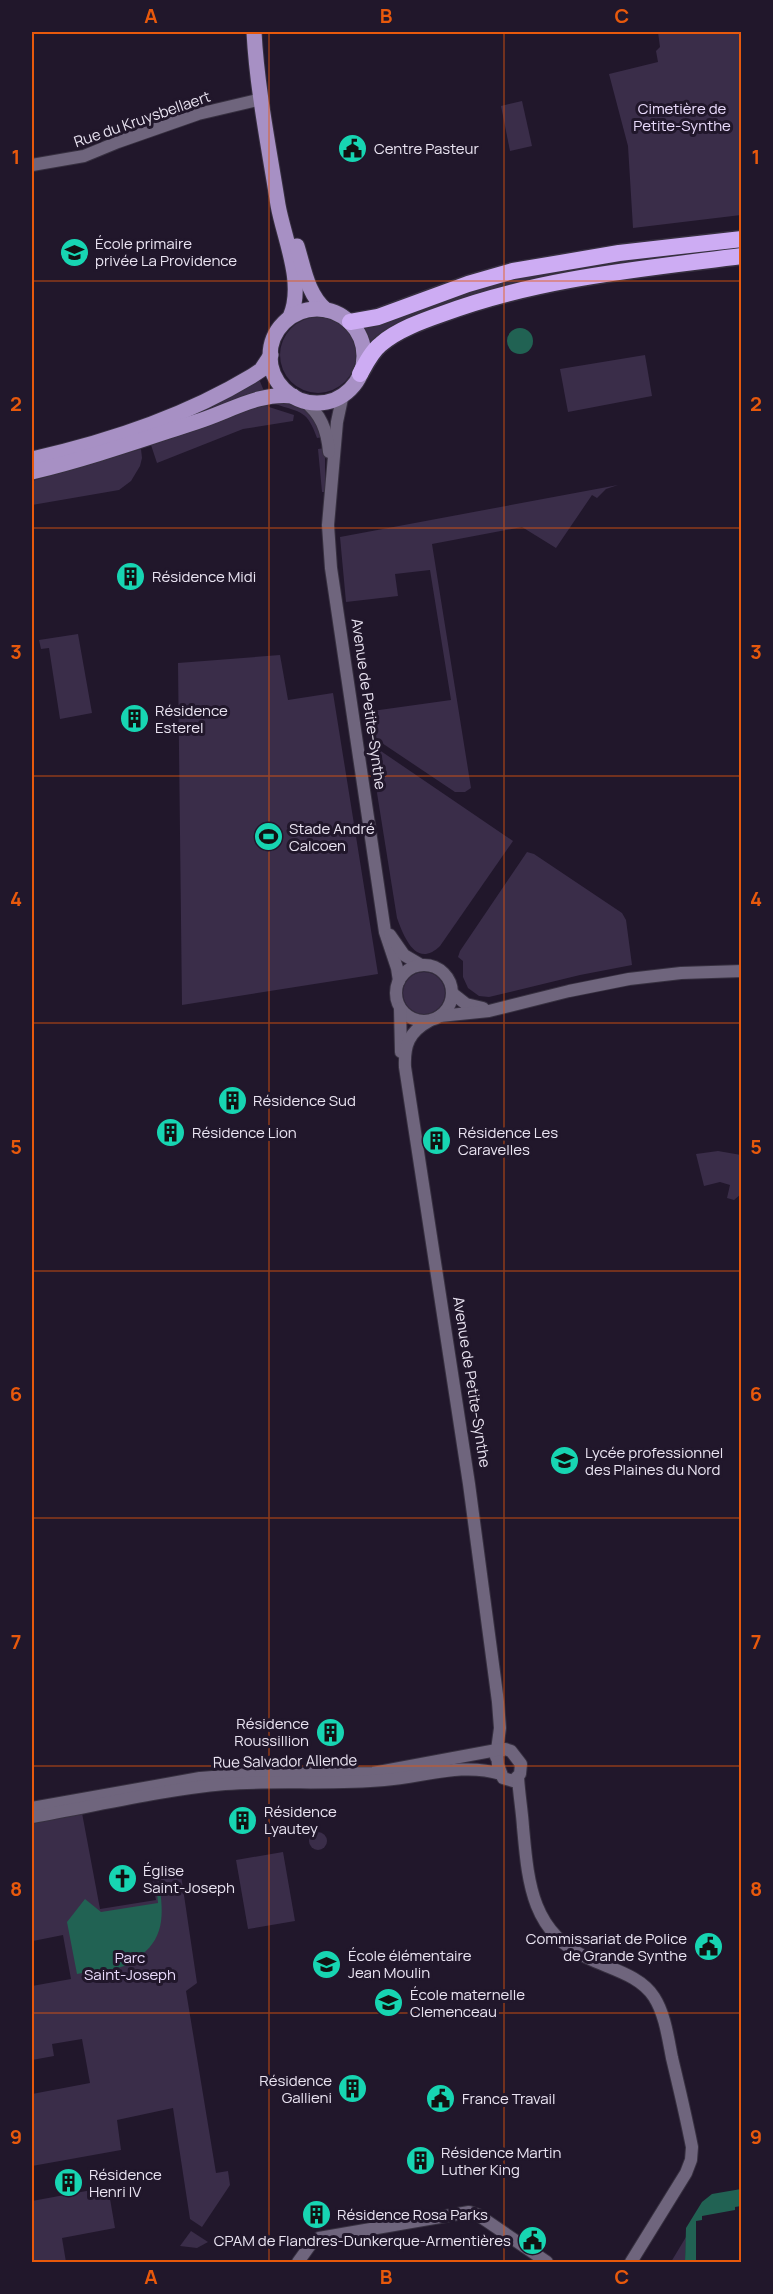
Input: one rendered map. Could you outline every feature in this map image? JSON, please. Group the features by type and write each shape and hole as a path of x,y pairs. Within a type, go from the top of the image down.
{"highway":[{"path":"350,322 378,318 468,284 519,269 618,253 741,239"},
{"path":"360,374 377,347 390,337 422,322 492,297 567,280 741,256"}],"main road":[{"path":"32,459 100,441 176,414 252,376 261,370 271,355 277,333 290,318 295,303 293,278 275,184 255,56 254,32"},
{"path":"275,184 311,292 326,310"},
{"path":"32,472 65,464 194,423 260,398 276,395 322,402 343,394 352,387 360,374 364,358 363,346 350,322 337,313 326,310 306,310 290,318"},
{"path":"271,355 272,367 277,380 298,398"}],"street":[{"name":"Rue du Kruysbellaert","path":"32,165 84,156 203,112 262,99"},
{"name":"Avenue de Petite-Synthe","path":"343,394 337,422 328,534 332,575 386,935 399,981"},
{"name":"Avenue de Petite-Synthe","path":"298,398 317,414 324,426 329,453 330,498"},
{"name":"Avenue de Petite-Synthe","path":"383,914 397,946 406,957 421,965"},
{"path":"435,1019 448,1008 452,993 449,979 432,966 421,965 407,971 399,981 396,995 400,1008 412,1019 435,1019 497,1009 568,991 629,979 681,973 741,971"},
{"path":"452,993 469,1005 497,1009"},
{"name":"Avenue de Petite-Synthe","path":"400,1008 400,1042 469,1484 498,1702 502,1752"},
{"name":"Avenue de Petite-Synthe","path":"405,1067 409,1037 415,1030 435,1019"},
{"path":"502,1752 521,1764 508,1777"},
{"path":"502,1752 532,1895 545,1922 575,1952 628,1976 646,1987 657,2001 667,2035 690,2140 691,2160 686,2173 631,2262"},
{"name":"Rue Salvador Allende","path":"32,1808 200,1778 251,1774 367,1773 502,1752"},
{"name":"Rue Salvador Allende","path":"32,1817 222,1784 349,1783 388,1780 467,1768 508,1777"},
{"path":"298,2262 311,2244 319,2238 469,2212 478,2215 547,2262"}],"green space":[{"name":"Cimetière de Petite-Synthe","path":"658,32 741,32 741,215 633,228 628,146 609,74 658,62 656,51 660,47"},
{"path":"522,101 532,146 510,151 501,106"},
{"path":"741,245 741,250 500,287 438,306 417,315 397,324 368,345 361,327 505,281 565,268"},
{"path":"311,317 325,317 339,323 350,334 356,348 353,370 345,382 325,393 311,393 297,387 286,376 280,362 280,348 286,334 297,323"},
{"path":"645,355 652,396 568,412 560,369"},
{"path":"259,379 264,391 190,419 175,419"},
{"path":"274,400 290,401 307,408 323,437 317,438 306,417 292,409 275,404"},
{"path":"268,402 269,407 294,415 293,421 243,429 157,463 151,445"},
{"path":"325,448 325,492 322,492 318,449"},
{"path":"141,449 140,466 131,481 119,490 32,505 32,481"},
{"path":"618,485 606,489 597,498 592,495 556,548 522,527 432,544 471,788 465,792 455,792 367,733 365,712 451,700 430,570 395,574 398,596 346,602 340,537"},
{"path":"78,634 92,713 60,719 49,648 41,649 39,640"},
{"name":"Stade André Calcoen","path":"280,655 288,700 333,693 378,974 182,1005 178,663"},
{"path":"369,743 513,841 440,946 432,952 424,954 412,948 397,918"},
{"path":"527,852 534,854 622,913 626,920 632,965 489,997 479,996 468,988 463,977 463,961 458,957 460,951"},
{"path":"424,972 432,973 439,978 444,985 444,1001 439,1008 432,1013 424,1014 416,1013 409,1008 404,1001 403,993 404,985 409,978 416,973"},
{"path":"718,1151 741,1155 741,1194 734,1200 727,1198 730,1185 720,1182 704,1186 696,1154"},
{"name":"Parc Saint-Joseph","path":"82,1813 100,1909 156,1900 152,1879 181,1875 197,1983 186,1991 216,2173 228,2171 230,2185 202,2227 190,2219 173,2108 117,2120 121,2150 32,2166 32,2094 90,2083 82,2039 52,2044 54,2056 32,2060 32,1986 71,1979 63,1935 33,1941 32,1945 32,1822"},
{"path":"318,1832 324,1835 327,1841 324,1847 318,1850 312,1847 309,1841 312,1835"},
{"path":"283,1852 295,1921 248,1929 236,1860"},
{"path":"108,2187 115,2228 62,2238 66,2262 32,2262 32,2201"},
{"path":"191,2231 208,2242 197,2248 180,2246"},
{"path":"686,2237 685,2262 671,2262"}],"shaded area":[{"path":"520,328 529,332 533,341 529,350 520,354 511,350 507,341 511,332"},
{"path":"159,1883 162,1916 153,1944 146,1952 125,1966 77,1974 67,1922 85,1899 101,1912 158,1903 156,1884"},
{"path":"741,2189 741,2206 735,2207 735,2210 702,2216 702,2220 696,2221 696,2262 685,2262 686,2228 702,2202 712,2194"}],"place":[{"name":"Centre Pasteur","path":"353,148"},
{"name":"École primaire privée La Providence","path":"74,252"},
{"name":"Résidence Midi","path":"131,576"},
{"name":"Résidence Esterel","path":"134,719"},
{"name":"Stade André Calcoen","path":"268,837"},
{"name":"Résidence Sud","path":"232,1100"},
{"name":"Résidence Lion","path":"171,1132"},
{"name":"Résidence Les Caravelles","path":"437,1141"},
{"name":"Lycée professionnel des Plaines du Nord","path":"564,1461"},
{"name":"Résidence Roussillion","path":"330,1732"},
{"name":"Résidence Lyautey","path":"243,1820"},
{"name":"Église Saint-Joseph","path":"122,1879"},
{"name":"Commissariat de Police de Grande Synthe","path":"708,1947"},
{"name":"École élémentaire Jean Moulin","path":"327,1964"},
{"name":"École maternelle Clemenceau","path":"389,2003"},
{"name":"Résidence Gallieni","path":"353,2089"},
{"name":"France Travail","path":"441,2098"},
{"name":"Résidence Martin Luther King","path":"420,2161"},
{"name":"Résidence Henri IV","path":"68,2183"},
{"name":"Résidence Rosa Parks","path":"316,2214"},
{"name":"CPAM de Flandres-Dunkerque-Armentières","path":"532,2240"}]}
